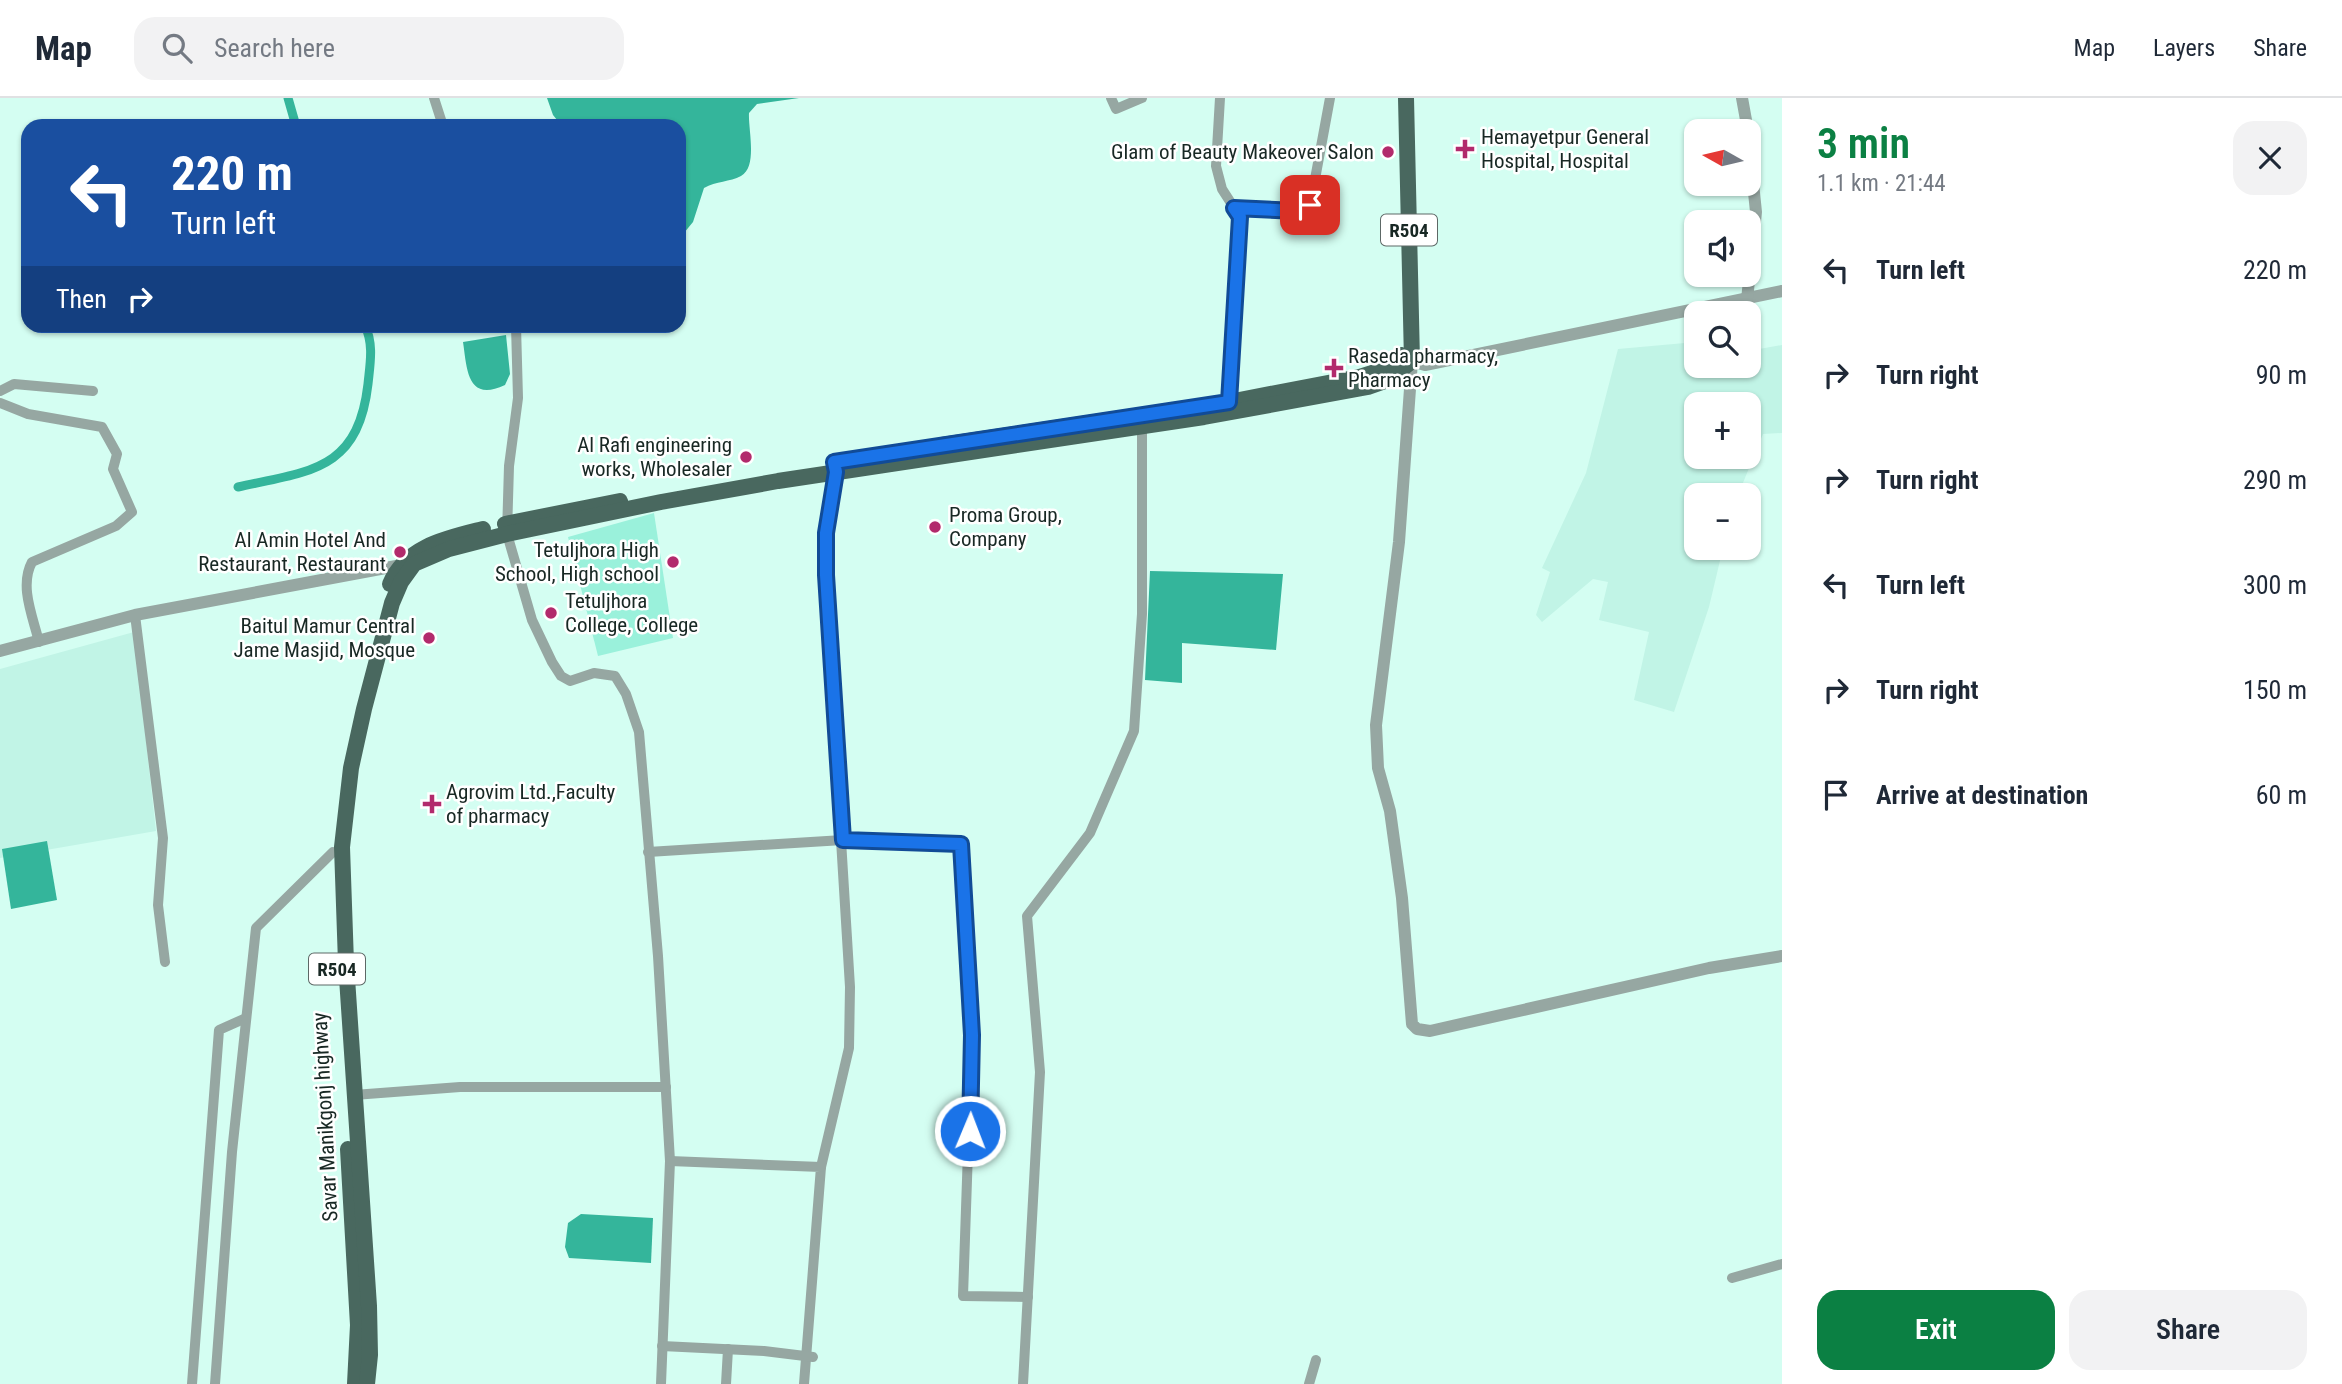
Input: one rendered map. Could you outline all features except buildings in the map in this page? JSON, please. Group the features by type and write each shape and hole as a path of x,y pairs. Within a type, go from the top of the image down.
{"main road":[{"name":"R504","path":"1396,98 1408,366"},
{"name":"R504","path":"1406,98 1408,366"},
{"name":"R504","path":"367,1384 370,1355 369,1306 354,1095 342,847 346,802 364,709 381,642 408,564 428,545 506,529 835,467 1142,420 1408,366"},
{"name":"R504","path":"1142,420 1204,417 1368,387 1388,380 1408,366"},
{"name":"Savar Manikgonj highway","path":"355,1384 358,1325 335,949 333,852 338,791 354,713 382,605 408,564"}],"street":[{"path":"434,98 441,119"},
{"path":"1111,98 1116,108 1142,98"},
{"path":"1220,98 1216,166 1222,189 1240,217 1229,402"},
{"path":"1234,208 1307,209 1330,98"},
{"path":"1742,98 1746,119"},
{"path":"1747,300 1756,212 1754,196"},
{"path":"1782,291 1425,365 1408,366 1399,542 1376,725 1378,768 1390,811 1402,898 1412,1024 1417,1029 1430,1031 1709,968 1782,956"},
{"path":"516,333 517,398 506,529 532,620 561,676 570,681 594,673 615,676 626,694 639,732 658,956 670,1161 661,1384"},
{"path":"0,391 14,384 93,391"},
{"path":"0,404 27,414 102,427 117,454 113,469 132,512 116,526 32,562 26,572 26,585 39,642"},
{"path":"1023,1384 1040,1072 1027,916 1090,833 1134,731 1142,614 1142,420"},
{"path":"804,1384 809,1356 821,1167 849,1048 850,987 826,575 826,533 835,467"},
{"path":"0,651 135,615 408,564"},
{"path":"135,615 163,838 158,905 165,962"},
{"path":"648,852 842,840 961,844 972,1035 963,1296 1028,1297"},
{"path":"215,1384 232,1152 256,928 333,852"},
{"path":"192,1384 219,1030 246,1018"},
{"path":"354,1095 460,1087 666,1087"},
{"path":"670,1161 821,1167"},
{"path":"1732,1278 1782,1264"},
{"path":"662,1346 809,1356"},
{"path":"726,1384 728,1349"},
{"path":"1309,1384 1317,1360"}],"shaded area":[{"path":"547,98 799,98 757,104 749,113 751,156 746,171 737,178 704,188 693,222 686,230 686,119 556,119"},
{"path":"506,335 510,374 505,385 483,390 471,380 463,342"},
{"path":"1684,343 1684,378 1761,378 1761,349 1782,345 1782,433 1763,434 1761,439 1761,392 1684,392 1684,469 1749,469 1743,483 1684,483 1684,560 1720,560 1709,607 1674,712 1634,700 1649,632 1599,620 1608,582 1593,579 1542,622 1536,615 1550,572 1542,568 1586,473 1618,349"},
{"path":"654,513 673,638 598,656 568,537"},
{"path":"1150,571 1283,574 1276,650 1182,643 1182,683 1145,680"},
{"path":"134,632 156,831 0,858 0,669"},
{"path":"47,841 57,900 11,909 2,849"},
{"path":"581,1214 653,1218 651,1263 569,1258 565,1247 568,1223"}],"waterway":[{"path":"288,98 294,119"},
{"path":"238,487 308,470 341,451 354,435 362,413 370,362 368,333"}],"place":[{"name":"Hemayetpur General Hospital, Hospital","path":"1465,149"},
{"name":"Glam of Beauty Makeover Salon","path":"1388,152"},
{"name":"Raseda pharmacy, Pharmacy","path":"1334,368"},
{"name":"Al Rafi engineering works, Wholesaler","path":"746,457"},
{"name":"Proma Group, Company","path":"935,527"},
{"name":"Al Amin Hotel And Restaurant, Restaurant","path":"400,552"},
{"name":"Tetuljhora High School, High school","path":"673,562"},
{"name":"Tetuljhora College, College","path":"551,613"},
{"name":"Baitul Mamur Central Jame Masjid, Mosque","path":"429,638"},
{"name":"Agrovim Ltd.,Faculty of pharmacy","path":"432,804"}],"route":[{"path":"970,1131 972,1035 961,844 843,840 826,575 826,533 836,472 834,462 1229,402 1240,217 1234,208 1297,211 1307,209 1310,205"}]}
